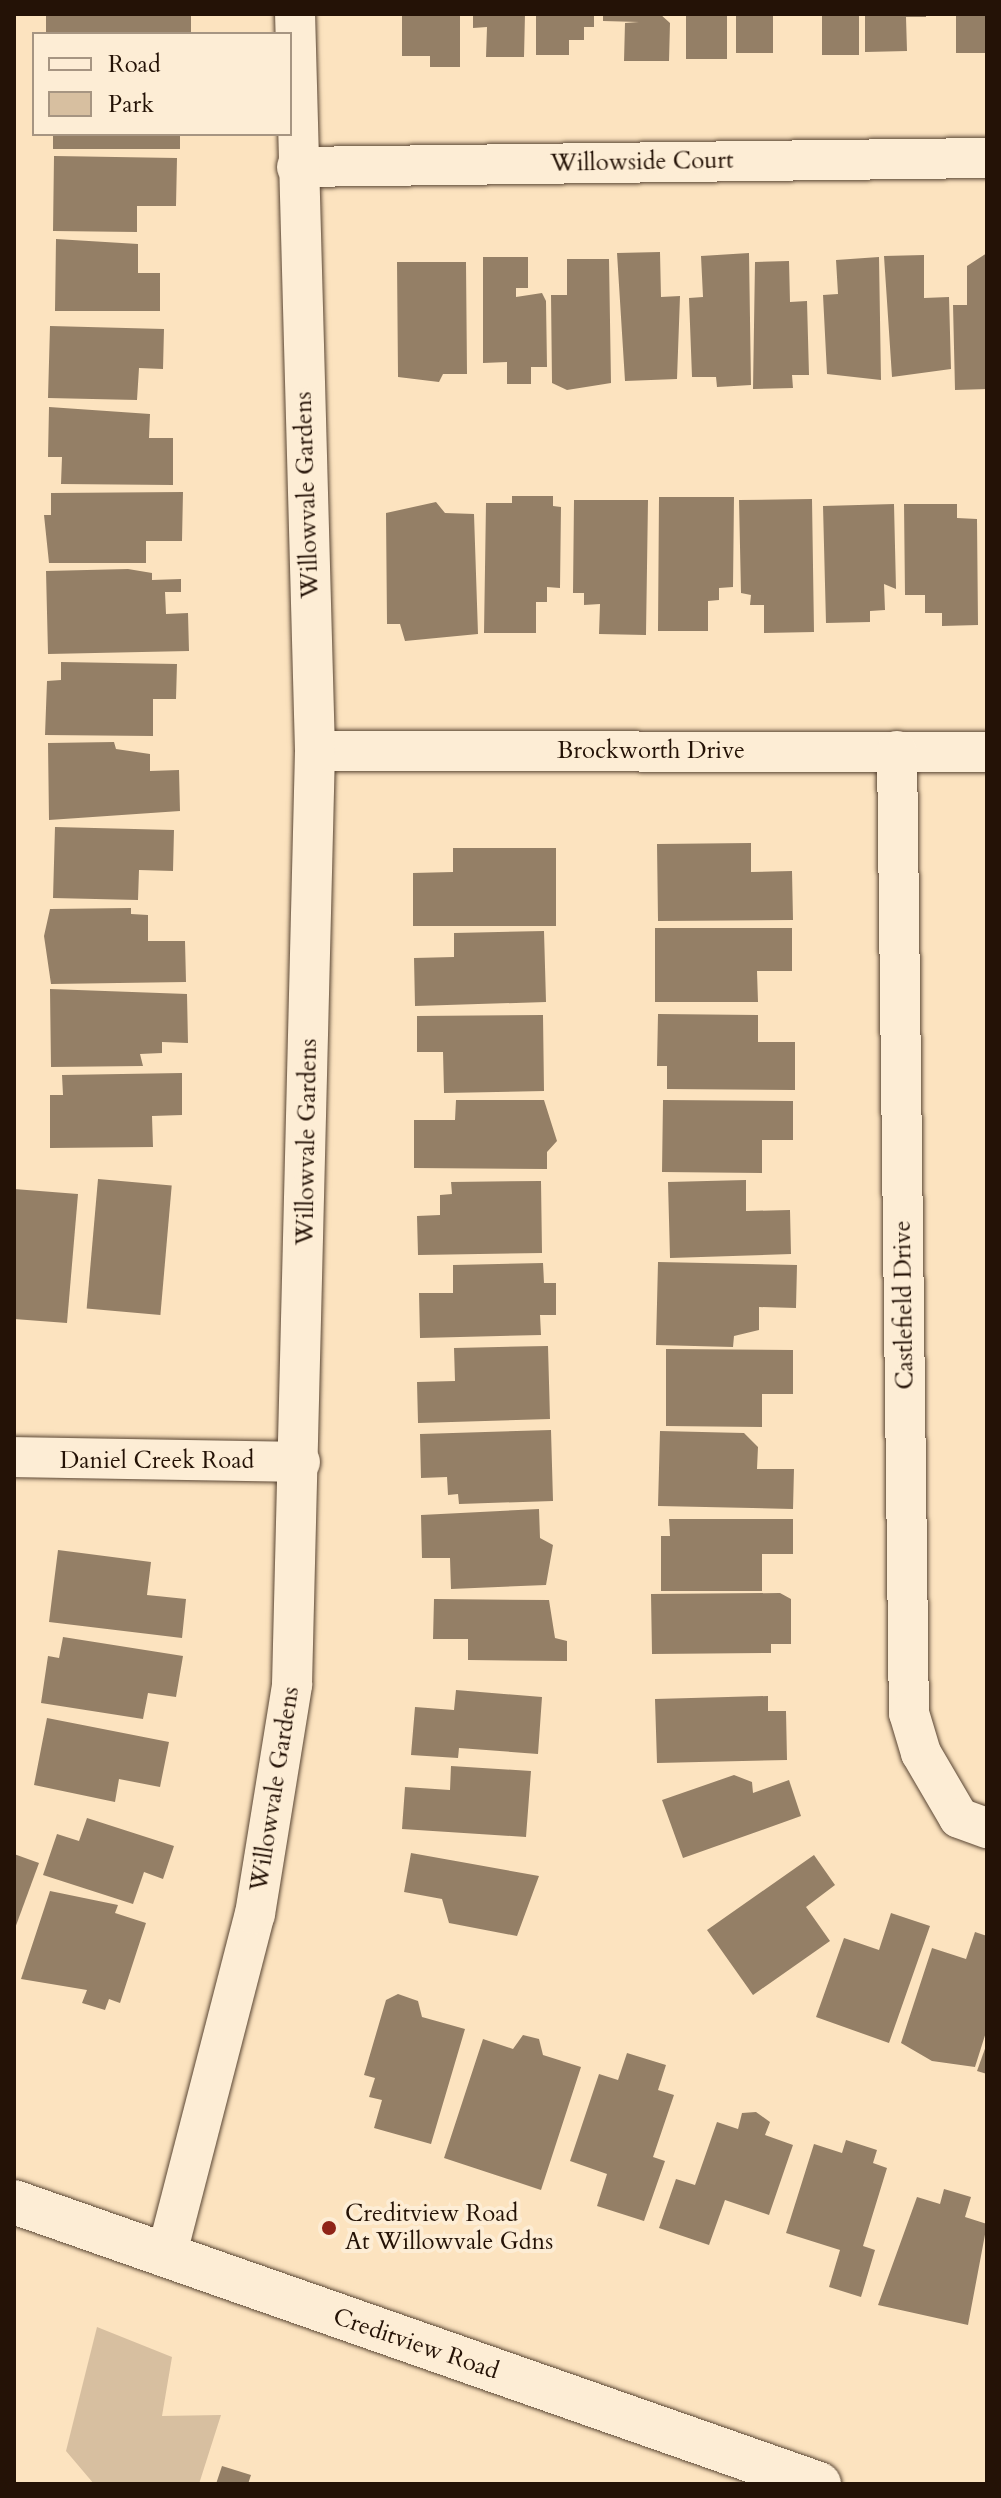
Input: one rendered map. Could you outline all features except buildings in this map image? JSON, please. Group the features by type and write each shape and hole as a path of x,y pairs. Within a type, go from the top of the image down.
{"main road":[{"name":"Creditview Road","path":"14,2202 819,2484"}],"street":[{"name":"Willowvale Gardens","path":"166,2257 255,1914 279,1788 292,1685 300,1462 315,751 295,14"},
{"name":"Willowside Court","path":"297,167 987,158"},
{"name":"Brockworth Drive","path":"315,751 987,752"},
{"name":"Castlefield Drive","path":"897,751 909,1713 921,1753 959,1818 987,1828"},
{"name":"Daniel Creek Road","path":"14,1457 300,1462"}],"green space":[{"path":"97,2327 172,2357 162,2416 221,2415 199,2484 94,2484 66,2451"}],"place":[{"name":"Creditview Road At Willowvale Gdns","path":"329,2228"}]}
